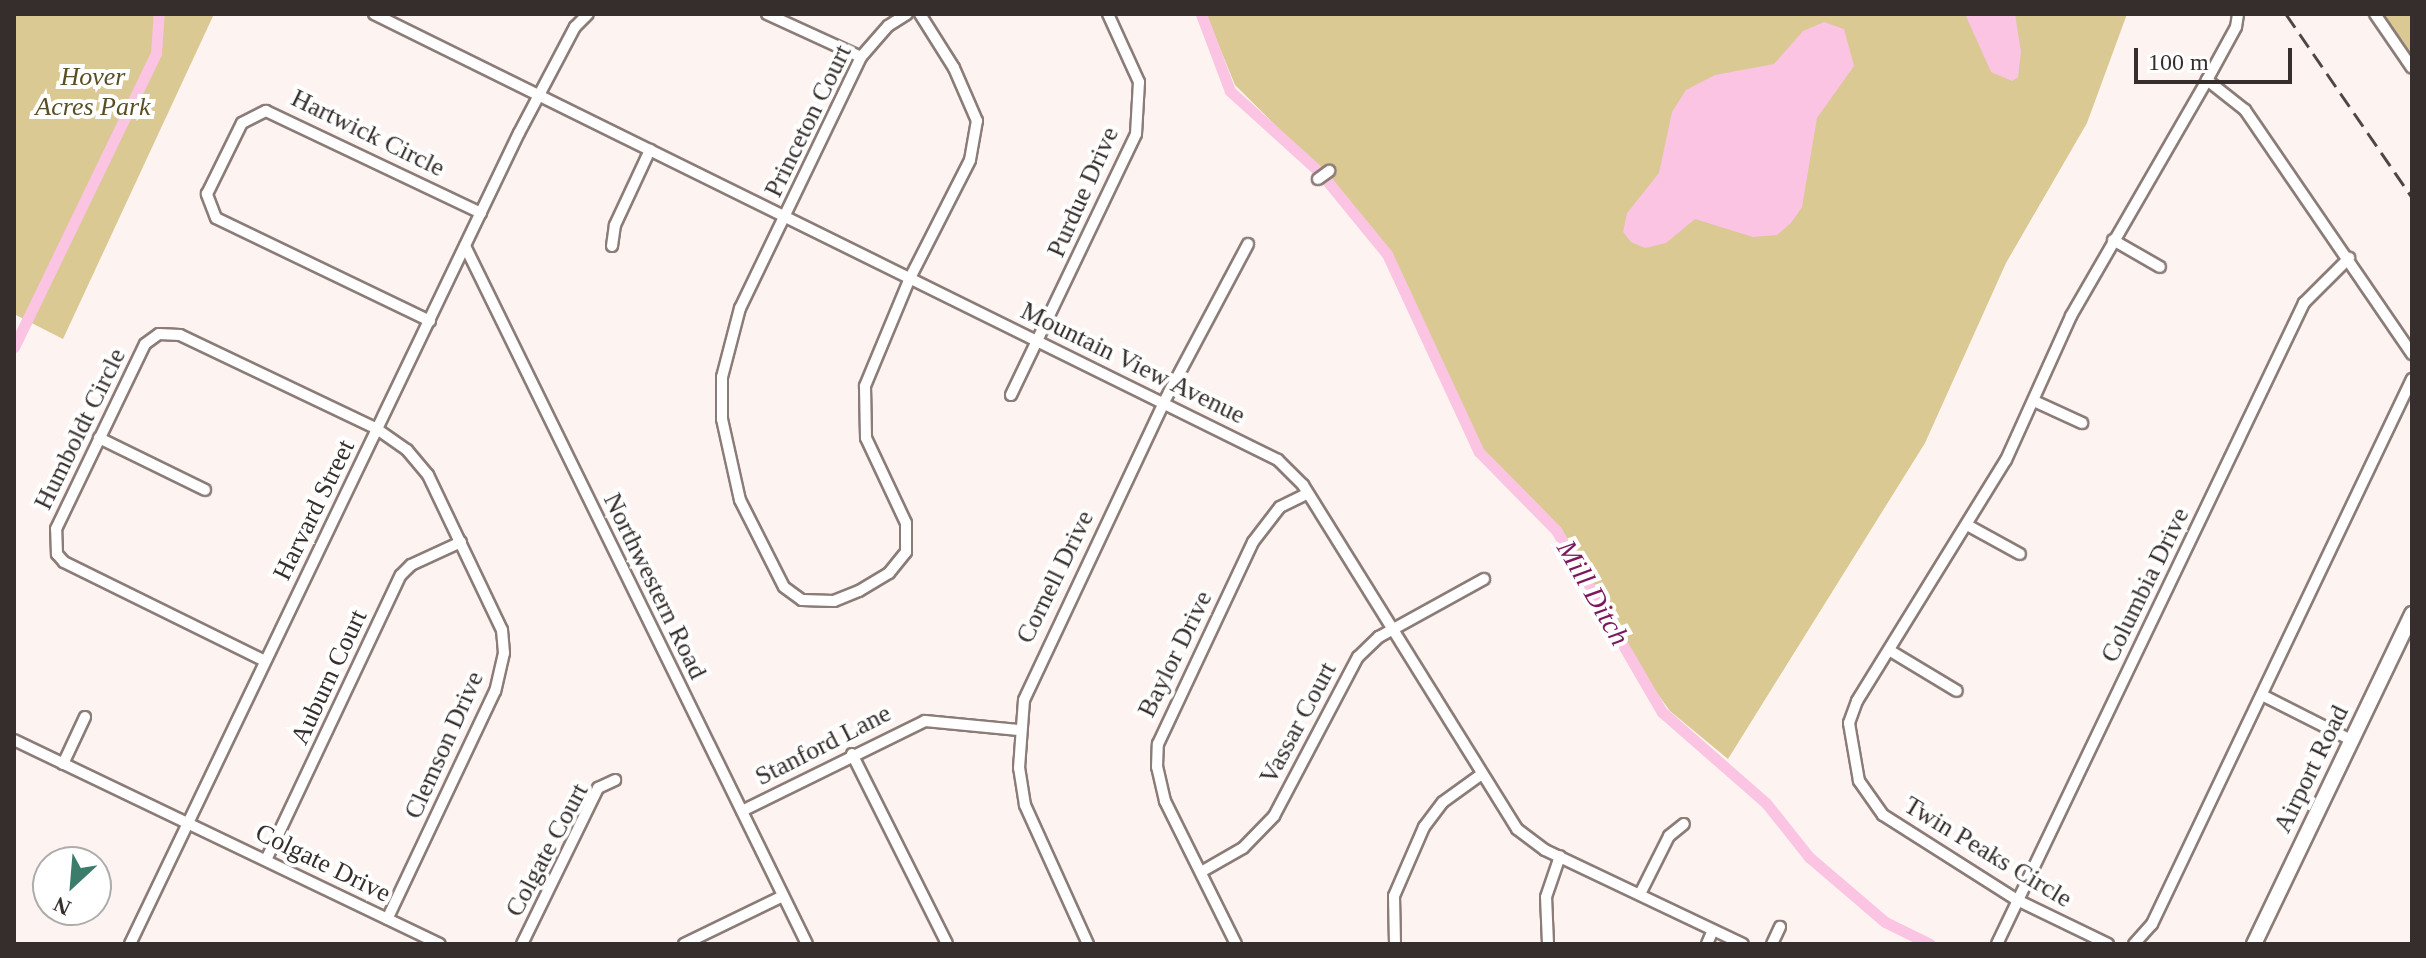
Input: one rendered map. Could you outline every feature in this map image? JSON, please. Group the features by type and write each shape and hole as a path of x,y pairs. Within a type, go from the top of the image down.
{"main road":[{"name":"Airport Road","path":"2254,944 2412,614"}],"street":[{"name":"Mountain View Avenue","path":"374,14 1278,460 1307,494 1479,776 1517,829 1560,856 1743,944"},
{"name":"Harvard Street","path":"134,943 186,821 481,213 575,27 588,14"},
{"path":"767,14 790,29 830,40 861,57"},
{"name":"Princeton Court","path":"907,14 888,26 861,57 740,308 728,347 722,419 728,460 748,520 784,587 802,600 834,601 859,591 889,573 906,552 906,523 866,438 863,412 872,361 910,278"},
{"path":"910,278 970,160 977,121 954,68 920,14"},
{"name":"Purdue Drive","path":"1011,395 1136,134 1139,82 1121,33 1108,14"},
{"name":"Twin Peaks Circle","path":"2108,944 2017,900 1883,815 1859,781 1849,723 1889,650 1969,526 2034,401 2071,316 2207,80 2236,27 2238,14"},
{"path":"2375,14 2412,68"},
{"path":"2207,80 2245,110 2412,354"},
{"name":"Hartwick Circle","path":"430,321 216,218 207,194 242,123 266,111 481,213"},
{"path":"612,246 615,225 650,150"},
{"path":"1318,179 1329,171"},
{"path":"2113,240 2160,267"},
{"name":"Cornell Drive","path":"1088,944 1025,805 1019,730 1033,672 1164,402 1248,244"},
{"name":"Northwestern Road","path":"465,246 807,944"},
{"name":"Columbia Drive","path":"1997,944 2304,303 2349,258"},
{"name":"Humboldt Circle","path":"265,661 64,562 57,554 56,529 99,438 145,344 172,333 377,429"},
{"path":"2134,944 2152,924 2412,379"},
{"path":"2034,401 2082,423"},
{"name":"Clemson Drive","path":"377,429 422,467 502,630 501,675 387,919"},
{"path":"99,438 205,490"},
{"name":"Baylor Drive","path":"1236,944 1161,790 1157,767 1163,728 1253,542 1280,507 1307,494"},
{"path":"1969,526 2020,554"},
{"name":"Auburn Court","path":"266,860 401,575 411,565 461,542"},
{"name":"Vassar Court","path":"1201,872 1243,848 1267,825 1345,674 1392,631 1484,579"},
{"path":"1889,650 1957,691"},
{"path":"2262,695 2351,740"},
{"path":"63,764 85,717"},
{"name":"Stanford Lane","path":"742,811 852,754 925,721 1019,730"},
{"name":"Colgate Drive","path":"14,740 440,944"},
{"path":"852,754 947,944"},
{"path":"1395,944 1394,896 1424,827 1443,802 1479,776"},
{"name":"Colgate Court","path":"522,944 598,788 615,780"},
{"path":"1640,894 1669,836 1684,824"},
{"path":"1548,944 1546,897 1560,856"},
{"path":"684,944 783,896"},
{"path":"1772,944 1780,927"},
{"path":"1707,944 1713,930"}],"green space":[{"name":"Hover Acres Park","path":"14,14 214,14 63,339 14,314"},
{"path":"1206,14 2127,14 2087,123 2006,263 1925,443 1728,759 1670,711 1641,671 1561,528 1482,448 1393,256 1336,185 1235,85"},
{"path":"2386,14 2412,14 2412,68 2378,19"}],"shaded area":[{"path":"1965,14 2015,14 2021,52 2018,77 2012,81 1991,72"},
{"path":"1824,22 1844,29 1854,66 1817,118 1802,207 1791,223 1777,235 1753,237 1695,219 1666,243 1645,248 1631,242 1623,232 1627,213 1659,173 1672,112 1686,90 1715,75 1774,64 1803,31"}],"waterway":[{"path":"14,347 156,53 159,14"},
{"name":"Mill Ditch","path":"1201,14 1230,91 1317,170"},
{"name":"Mill Ditch","path":"1328,182 1387,254 1479,452 1556,530 1662,712 1766,803 1809,857 1885,922 1930,944"}],"railway":[{"path":"2286,14 2412,197"}]}
